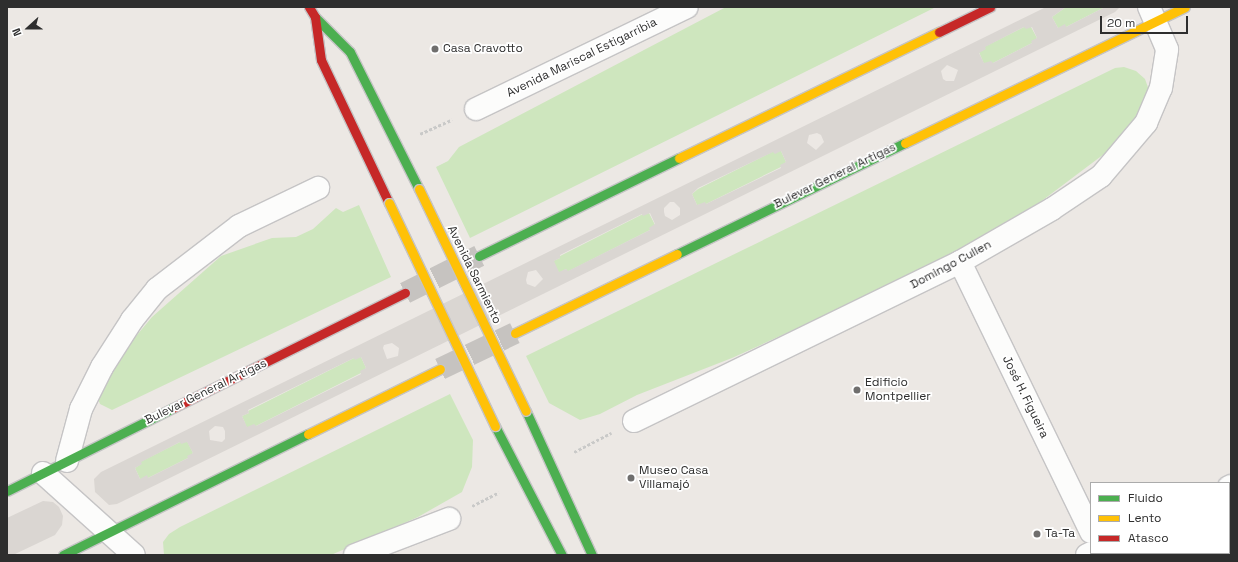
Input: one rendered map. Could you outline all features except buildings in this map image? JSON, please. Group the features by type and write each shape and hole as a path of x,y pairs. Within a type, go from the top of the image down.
{"main road":[{"name":"Avenida Sarmiento","path":"309,7 314,17 321,60 495,426 562,555"},
{"path":"479,256 990,7"},
{"name":"Bulevar General Artigas","path":"514,333 1152,14 1185,7"},
{"name":"Avenida Sarmiento","path":"314,17 350,52 419,189 526,411 592,555"},
{"name":"Bulevar General Artigas","path":"7,491 405,293"},
{"path":"63,555 440,369"}],"street":[{"name":"Avenida Mariscal Estigarribia","path":"476,108 687,7"},
{"name":"Domingo Cullen","path":"634,420 960,262 1052,209 1101,176 1129,145 1146,123 1161,88 1166,66 1167,49 1152,14"},
{"path":"67,461 81,409 102,367 132,320 157,288 239,226 318,188"},
{"name":"José H. Figueira","path":"960,262 1090,530"},
{"path":"43,473 134,555"},
{"path":"355,555 449,519"}],"green space":[{"path":"726,7 936,7 470,238 436,167 448,161 459,147"},
{"path":"1066,7 1105,7 1066,27 1058,28 1052,17"},
{"path":"1024,27 1031,27 1037,38 1032,43 993,63 984,64 979,52 985,49 984,47"},
{"path":"1124,67 1136,71 1145,79 1150,93 1145,115 1120,142 1039,203 912,276 732,358 637,395 600,414 580,420 549,403 526,356 1115,68"},
{"path":"774,151 781,151 786,162 781,167 706,204 697,205 692,194 698,189"},
{"path":"359,205 391,277 112,410 100,404 98,399 107,371 152,317 221,256 272,238 296,237 313,229 336,208 343,212"},
{"path":"649,213 655,225 650,230 567,272 566,269 559,273 553,261 560,258 560,256 643,214"},
{"path":"361,357 366,368 361,373 256,426 247,428 242,416 249,413 248,411 354,358"},
{"path":"450,394 473,440 472,467 462,492 418,517 331,555 164,555 163,542 169,534 180,527"},
{"path":"187,441 193,453 188,458 148,478 140,479 135,468 141,464 140,462 180,442"}],"shaded area":[{"path":"1046,7 1066,7 1052,17 1058,28 1065,24 1066,27 1105,7 1120,7 1115,12 117,504 109,505 95,492 94,479 101,472","holes":["1024,27 1026,29 1032,27 1037,38 1031,41 1032,43 993,63 991,61 984,63 979,53 986,49 985,47","947,65 958,70 954,81 946,81 943,79 941,71","817,133 821,135 824,142 816,150 807,143 809,135","781,151 786,162 780,165 781,168 706,204 705,202 697,205 692,194 698,188 773,152 775,154","670,202 674,202 680,208 680,215 672,220 665,216 664,208","650,213 655,224 649,228 650,230 568,271 566,269 559,272 554,261 560,258 560,255 642,214 643,216","536,270 543,279 535,287 527,284 526,280 528,272","392,343 399,348 398,356 387,359 383,348 384,345","361,357 366,368 360,371 361,374 256,426 254,424 247,427 242,416 249,413 248,410 354,358 355,360","215,426 223,427 225,431 225,439 222,442 210,440 209,431","180,442 181,444 187,442 193,453 187,456 188,458 148,478 147,475 140,479 135,468 142,464 141,462"]},
{"path":"43,501 53,502 59,507 63,516 62,525 55,535 13,555 7,555 7,518"}],"tunnel":[{"path":"405,293 479,256"},
{"path":"440,369 515,333"}],"traffic: fast":[{"path":"315,17 350,52 419,189"},
{"path":"677,254 905,143"},
{"path":"479,256 679,158"},
{"path":"7,491 173,408"},
{"path":"526,411 592,555"},
{"path":"495,426 562,555"},
{"path":"63,555 308,434"}],"traffic: slow":[{"path":"905,143 1185,7"},
{"path":"679,158 939,32"},
{"path":"419,189 526,411"},
{"path":"389,203 495,426"},
{"path":"515,333 677,254"},
{"path":"308,434 440,369"}],"traffic: jam":[{"path":"309,7 315,17 321,60 389,203"},
{"path":"939,32 990,7"},
{"path":"173,408 405,293"}],"place":[{"name":"Casa Cravotto","path":"435,49"},
{"name":"Edificio Montpellier","path":"857,390"},
{"name":"Museo Casa Villamajó","path":"631,478"},
{"name":"Ta-Ta","path":"1037,534"}]}
